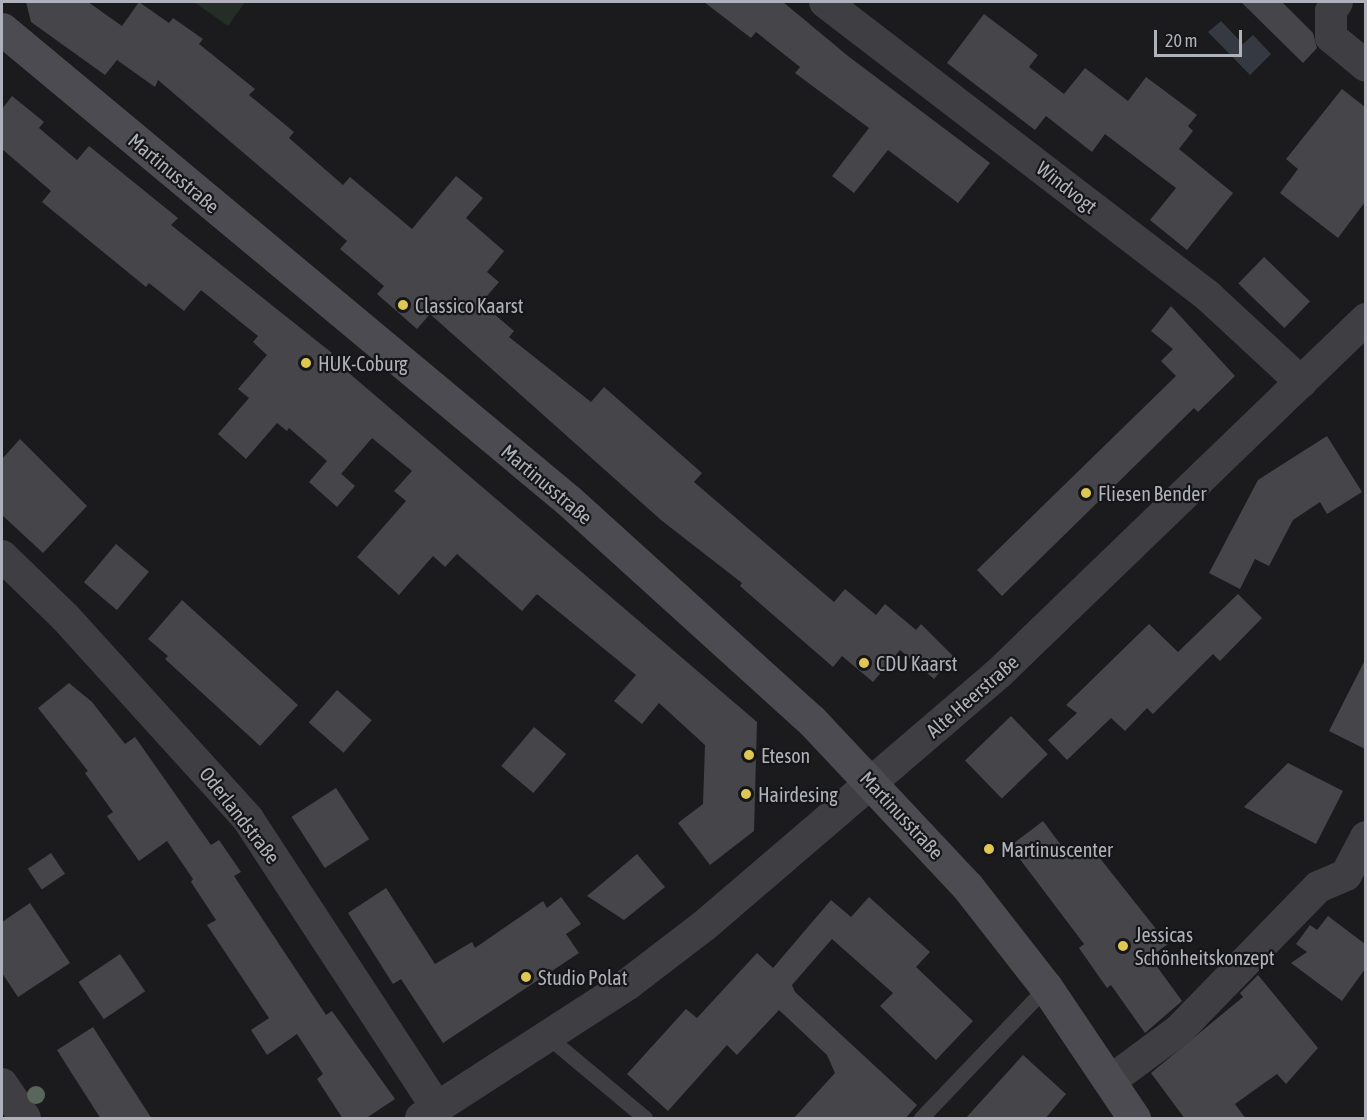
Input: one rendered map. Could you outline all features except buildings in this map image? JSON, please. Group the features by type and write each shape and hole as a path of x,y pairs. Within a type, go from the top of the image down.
{"main road":[{"name":"Martinusstraße","path":"2,29 568,500 811,720 873,782 967,886 1046,987 1134,1119"}],"street":[{"name":"Windvogt","path":"825,2 1208,296 1300,382"},
{"path":"1330,5 1331,37 1365,66"},
{"name":"Alte Heerstraße","path":"429,1113 628,984 705,926 873,782 1071,607 1365,319"},
{"name":"Oderlandstraße","path":"2,556 73,626 248,819 429,1113"},
{"path":"1110,1081 1179,1030 1318,887 1346,875 1365,837"},
{"path":"2,1084 25,1119"}],"lane":[{"path":"921,1119 1046,987"},
{"path":"548,1036 645,1119"}],"shaded area":[{"path":"194,2 245,2 228,26"},
{"path":"1221,21 1243,44 1253,35 1271,54 1250,75 1208,32"}],"place":[{"name":"Classico Kaarst","path":"403,305"},
{"name":"HUK-Coburg","path":"306,363"},
{"name":"Fliesen Bender","path":"1086,493"},
{"name":"CDU Kaarst","path":"864,663"},
{"name":"Eteson","path":"749,755"},
{"name":"Hairdesing","path":"746,794"},
{"name":"Martinuscenter","path":"989,849"},
{"name":"Jessicas Schönheitskonzept","path":"1123,946"},
{"name":"Studio Polat","path":"526,977"}]}
